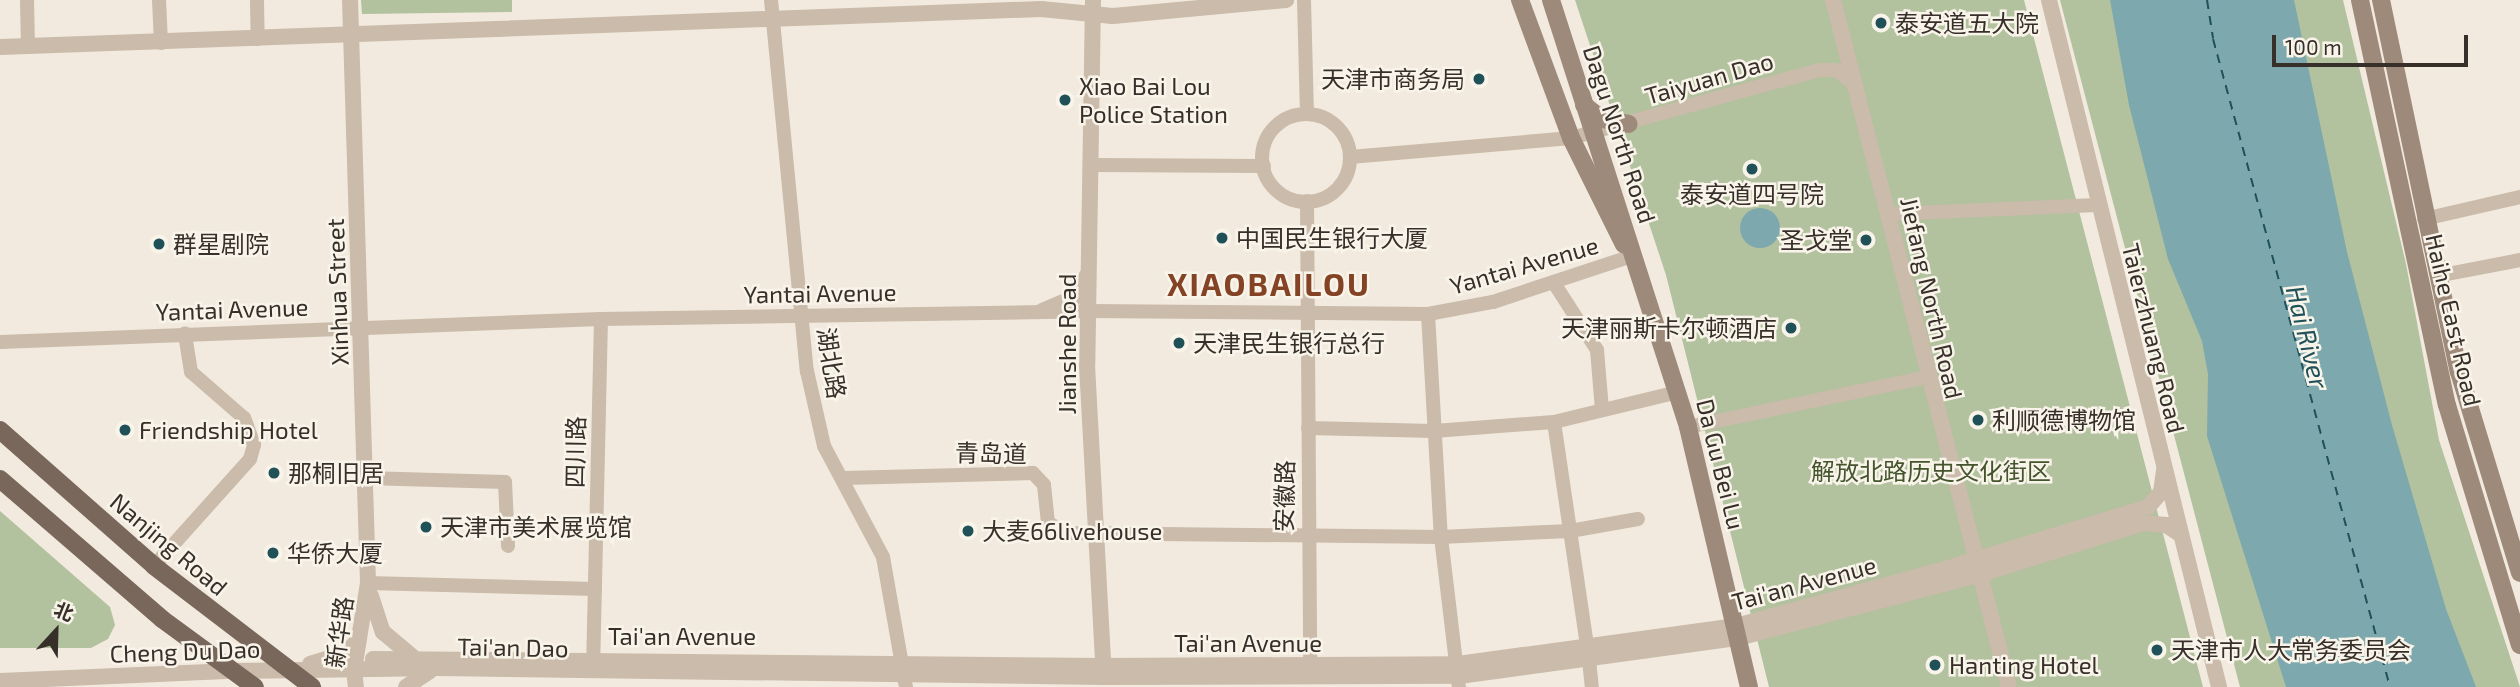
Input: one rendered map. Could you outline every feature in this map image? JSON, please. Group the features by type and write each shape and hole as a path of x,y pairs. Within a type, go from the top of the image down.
{"main road":[{"name":"Dagu North Road","path":"1552,0 1582,103 1633,257"},
{"name":"Haihe East Road","path":"2360,0 2447,405 2520,645"},
{"name":"Haihe East Road","path":"2381,0 2424,219 2459,372 2520,573"},
{"name":"Dagu North Road","path":"1522,4 1571,138 1600,203 1633,257"},
{"path":"1582,103 1601,119 1629,124"},
{"name":"Da Gu Bei Lu","path":"1633,257 1688,427 1749,687"},
{"name":"Nanjing Road","path":"0,430 154,566 312,687"},
{"path":"0,479 162,619 255,687"}],"street":[{"path":"27,0 28,46"},
{"path":"159,0 161,43"},
{"path":"257,0 258,39"},
{"name":"Xinhua Street","path":"350,0 368,583"},
{"name":"湖北路","path":"771,0 807,371 824,446 844,478 883,557 905,674"},
{"path":"1093,7 1110,0"},
{"path":"0,47 1286,0"},
{"path":"1304,0 1307,114"},
{"name":"Jiefang North Road","path":"1833,0 1889,214 1927,377 2009,687"},
{"name":"Taierzhuang Road","path":"2049,0 2097,205 2219,687"},
{"name":"Jianshe Road","path":"1093,7 1088,311 1095,533 1104,677"},
{"name":"Taiyuan Dao","path":"1350,158 1571,138 1819,70 1836,70 1855,85"},
{"path":"1307,114 1333,123 1343,134 1350,158 1340,187 1329,196 1307,201 1287,197 1275,188 1264,166 1269,134 1292,116 1307,114"},
{"path":"1092,165 1264,166"},
{"path":"2424,219 2520,197"},
{"name":"安徽路","path":"1307,201 1306,535 1310,672"},
{"path":"1889,214 2097,205"},
{"name":"Yantai Avenue","path":"0,342 601,319 1042,311 1428,314 1554,283 1633,257"},
{"path":"2437,276 2520,260"},
{"path":"1042,311 1075,297 1090,262"},
{"path":"1554,283 1597,350 1602,410"},
{"path":"1428,314 1441,537 1459,676"},
{"name":"四川路","path":"593,665 601,319"},
{"path":"154,566 250,459 254,445 244,418 191,372 185,333"},
{"path":"1688,427 1927,377"},
{"path":"1308,428 1434,431 1554,422 1678,391"},
{"path":"1554,422 1592,687"},
{"name":"Tai'an Avenue","path":"1976,568 2014,548 2148,507 2161,492 2164,470"},
{"name":"青岛道","path":"844,478 1033,474 1044,485 1048,523 1053,528 1095,533 1441,537 1570,531 1638,519"},
{"path":"366,478 505,482 508,546"},
{"path":"1964,519 1984,546 2014,548"},
{"name":"Tai'an Avenue","path":"905,674 1104,677 1310,672 1459,676 1588,653 1737,632 2144,523 2159,523 2180,534"},
{"path":"412,656 383,632 368,583 596,589"},
{"name":"新华路","path":"356,687 355,665 368,583"},
{"path":"287,670 345,653 358,641"},
{"name":"Tai'an Avenue","path":"355,665 412,656 593,665"},
{"name":"Tai'an Dao","path":"287,670 355,665 438,668 593,665 905,674"},
{"path":"406,687 418,676 438,668"},
{"name":"Cheng Du Dao","path":"0,681 287,670"}],"green space":[{"path":"361,0 512,0 512,12 362,14"},
{"name":"解放北路历史文化街区","path":"1575,0 2024,0 2203,687 1769,687 1666,275"},
{"path":"2060,0 2343,0 2406,264 2439,440 2520,687 2240,687"},
{"path":"0,511 110,607 115,625 108,639 91,648 0,648"}],"water":[{"name":"Hai River","path":"2110,0 2294,0 2347,252 2392,425 2446,609 2476,687 2286,687 2207,436 2208,374 2202,341 2168,259 2129,105"},
{"path":"1760,208 1774,214 1780,228 1774,242 1760,248 1746,242 1740,228 1746,214"}],"ferry route":[{"path":"2207,0 2213,39 2390,687"}],"place":[{"name":"泰安道五大院","path":"1881,23"},
{"name":"天津市商务局","path":"1479,79"},
{"name":"Xiao Bai Lou Police Station","path":"1065,100"},
{"name":"泰安道四号院","path":"1752,169"},
{"name":"中国民生银行大厦","path":"1222,238"},
{"name":"圣戈堂","path":"1866,240"},
{"name":"群星剧院","path":"159,244"},
{"name":"天津丽斯卡尔顿酒店","path":"1791,328"},
{"name":"天津民生银行总行","path":"1179,343"},
{"name":"利顺德博物馆","path":"1978,420"},
{"name":"Friendship Hotel","path":"125,430"},
{"name":"那桐旧居","path":"274,473"},
{"name":"天津市美术展览馆","path":"426,527"},
{"name":"大麦66livehouse","path":"968,531"},
{"name":"华侨大厦","path":"273,553"},
{"name":"天津市人大常务委员会","path":"2157,650"},
{"name":"Hanting Hotel","path":"1935,665"}],"district":[{"name":"XIAOBAILOU","path":"1269,283"}]}
